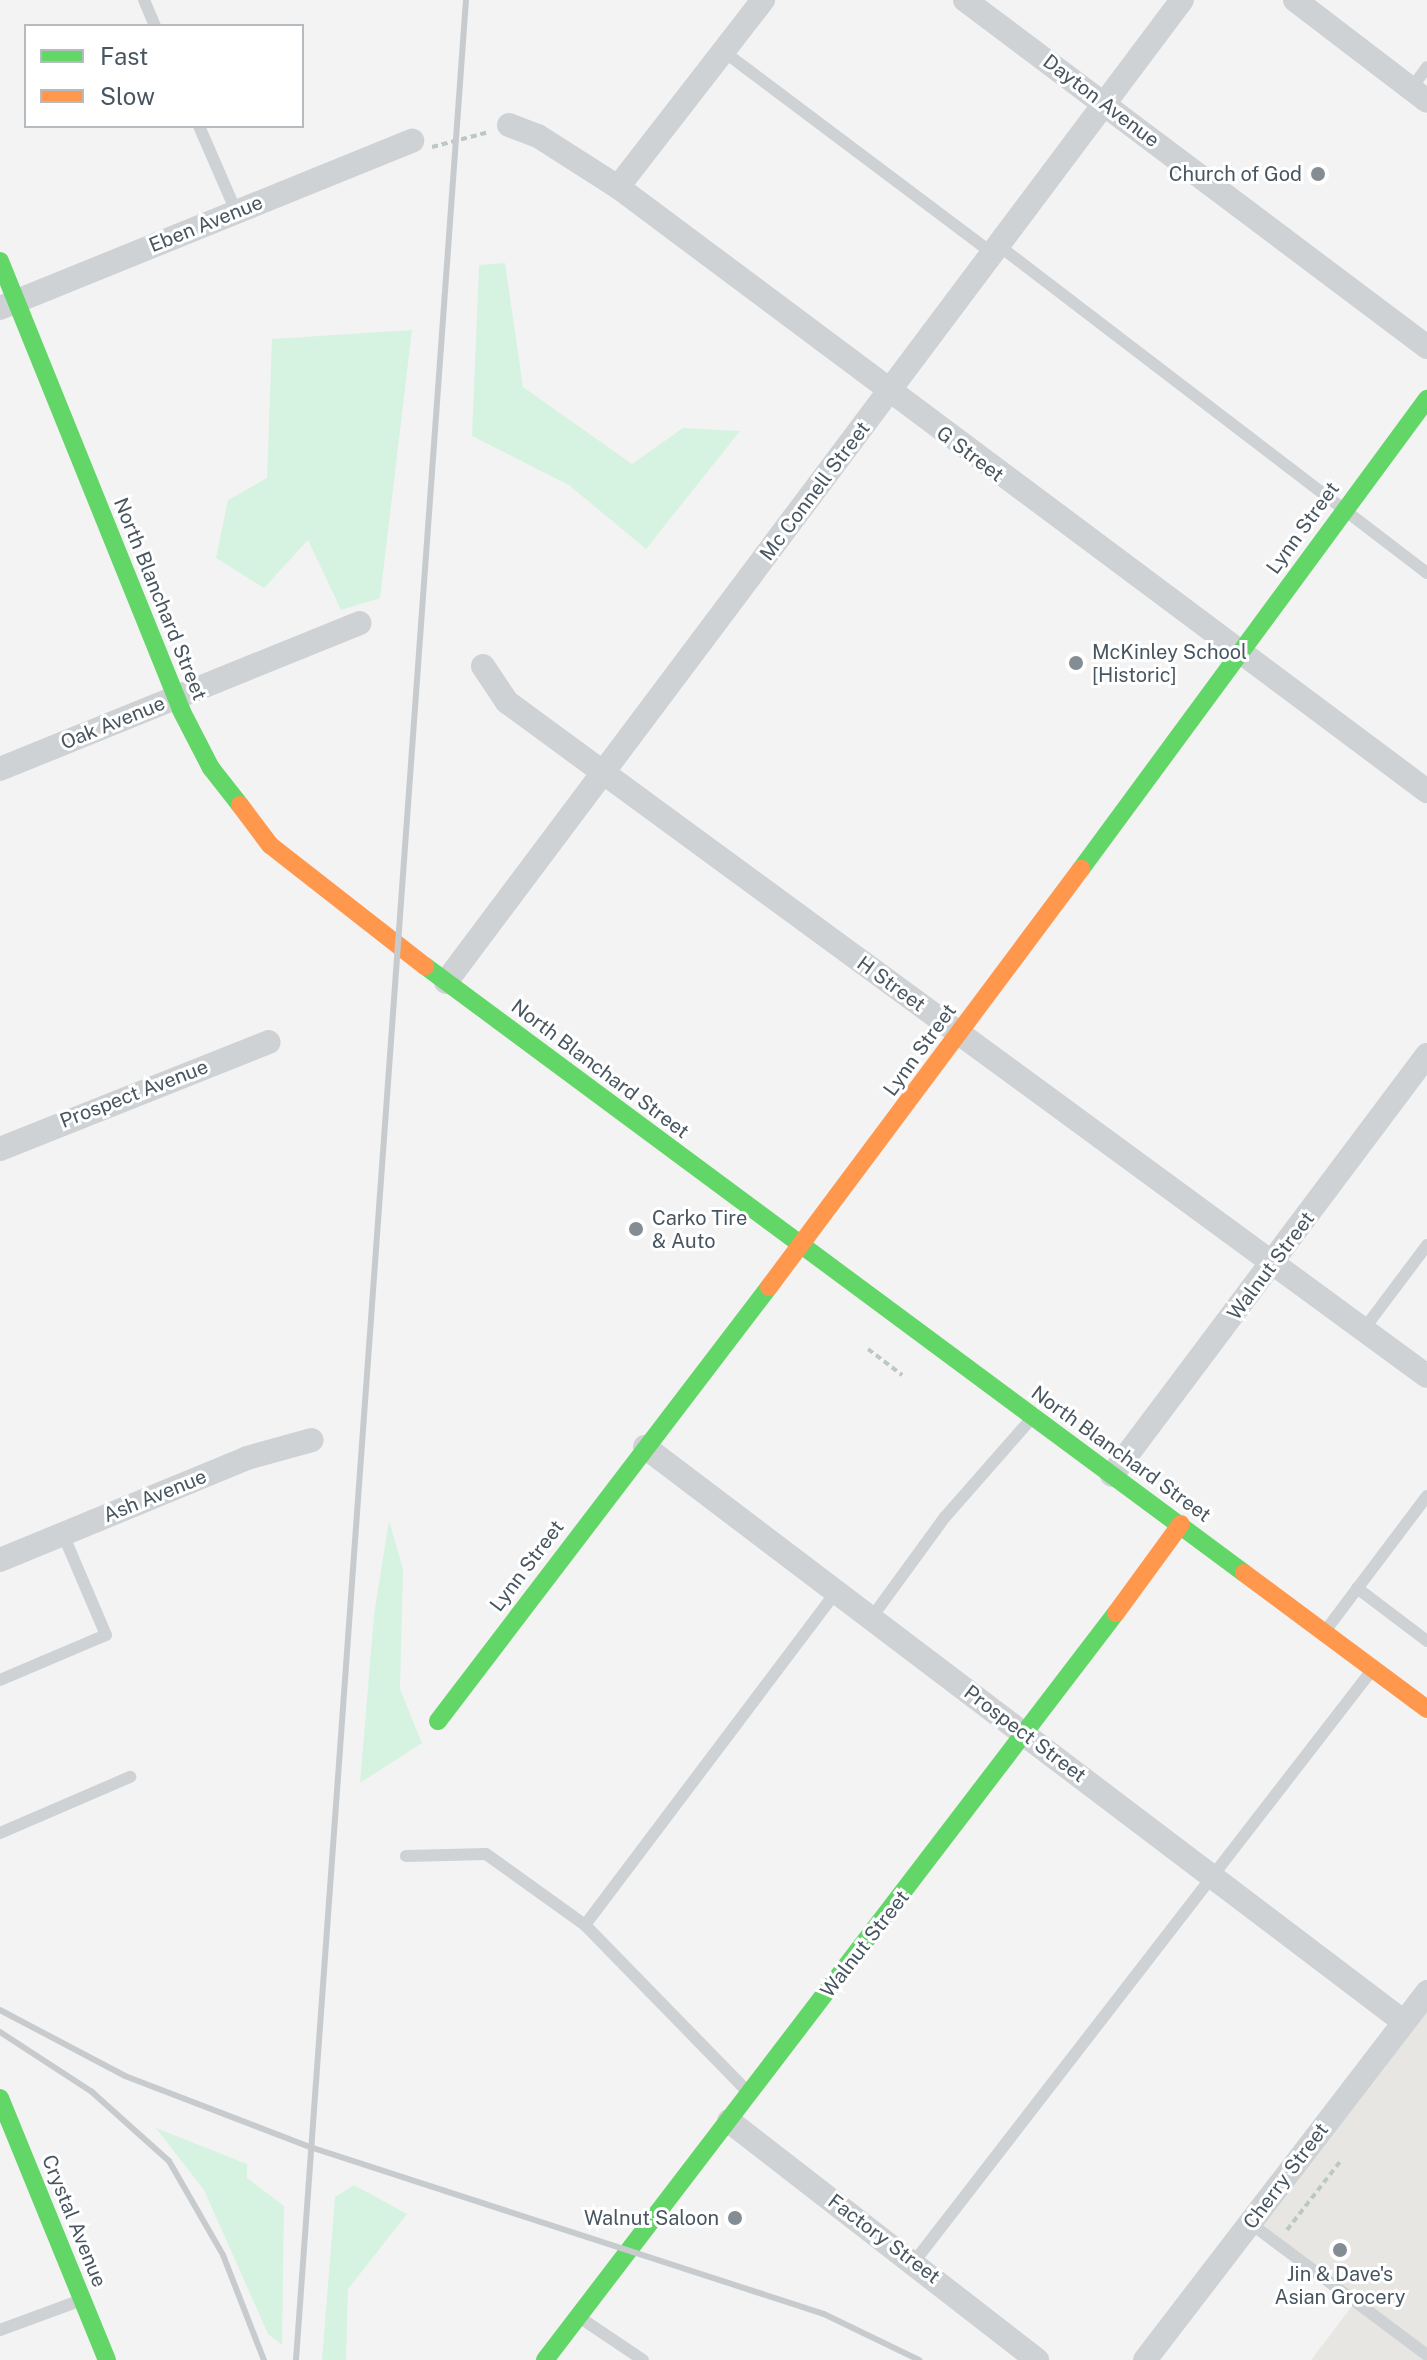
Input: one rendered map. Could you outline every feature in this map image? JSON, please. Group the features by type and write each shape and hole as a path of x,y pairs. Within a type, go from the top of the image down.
{"street":[{"path":"618,187 763,0"},
{"name":"Dayton Avenue","path":"965,0 1427,347"},
{"name":"Mc Connell Street","path":"446,982 1182,0"},
{"path":"1295,0 1419,95"},
{"name":"G Street","path":"509,125 538,136 618,187 888,392 1427,791"},
{"name":"Eben Avenue","path":"8,305 412,141"},
{"name":"North Blanchard Street","path":"0,261 8,305 176,697 211,768 270,845 446,982 1427,1709"},
{"name":"Lynn Street","path":"438,1721 960,1033 1427,399"},
{"name":"Oak Avenue","path":"0,769 360,623"},
{"name":"H Street","path":"483,666 507,702 1427,1376"},
{"name":"Prospect Avenue","path":"0,1149 269,1042"},
{"name":"Walnut Street","path":"1112,1475 1422,1071"},
{"name":"Ash Avenue","path":"0,1560 247,1458 312,1440"},
{"name":"Prospect Street","path":"645,1447 1404,2022"},
{"name":"Walnut Street","path":"545,2360 1027,1734 1181,1524"},
{"name":"Cherry Street","path":"1145,2360 1427,1992"},
{"name":"Crystal Avenue","path":"0,2098 107,2360"},
{"name":"Factory Street","path":"729,2121 1037,2360"}],"lane":[{"path":"144,0 154,24"},
{"path":"723,51 995,249 1427,573"},
{"path":"1419,95 1427,67"},
{"path":"200,128 236,211"},
{"path":"1364,1329 1427,1245"},
{"path":"872,1617 945,1517 1033,1416"},
{"path":"1324,1632 1427,1496"},
{"path":"0,1680 106,1635 63,1534"},
{"path":"1357,1588 1427,1641"},
{"path":"585,1925 837,1590"},
{"path":"914,2262 1373,1669"},
{"path":"0,1833 130,1777"},
{"path":"406,1856 486,1854 585,1925 750,2094"},
{"path":"1250,2223 1427,2355"},
{"path":"0,2330 82,2300"},
{"path":"578,2316 643,2360"}],"path":[{"path":"412,141 424,149 509,125"},
{"path":"868,1349 902,1375"},
{"path":"1277,2243 1342,2159"}],"shaded area":[{"path":"1427,1992 1427,2360 1311,2360 1356,2301 1250,2223"}],"green space":[{"path":"505,263 523,387 632,464 683,428 740,431 646,549 569,485 472,436 479,265"},
{"path":"412,330 380,598 341,610 308,540 264,588 216,558 228,500 267,478 272,339"},
{"path":"389,1521 403,1569 400,1689 422,1743 360,1783 374,1615"},
{"path":"156,2128 247,2164 247,2178 284,2206 282,2345 268,2334 204,2190"},
{"path":"354,2185 407,2214 348,2289 346,2360 322,2360 335,2197"}],"railway":[{"path":"296,2360 466,0"},
{"path":"0,2010 125,2076 310,2147 824,2314 919,2360"},
{"path":"0,2032 92,2092 169,2161 223,2255 264,2360"}],"traffic: fast":[{"path":"0,261 181,710 211,768 240,805"},
{"path":"1081,869 1427,399"},
{"path":"425,966 1244,1573"},
{"path":"438,1721 769,1287"},
{"path":"545,2360 1116,1613"},
{"path":"0,2098 107,2360"}],"traffic: slow":[{"path":"240,805 270,845 425,966"},
{"path":"769,1287 1081,869"},
{"path":"1116,1613 1181,1524"},
{"path":"1244,1573 1427,1709"}],"place":[{"name":"Church of God","path":"1318,174"},
{"name":"McKinley School [Historic]","path":"1076,663"},
{"name":"Carko Tire & Auto","path":"636,1229"},
{"name":"Walnut Saloon","path":"735,2218"},
{"name":"Jin & Dave's Asian Grocery","path":"1340,2250"}]}
